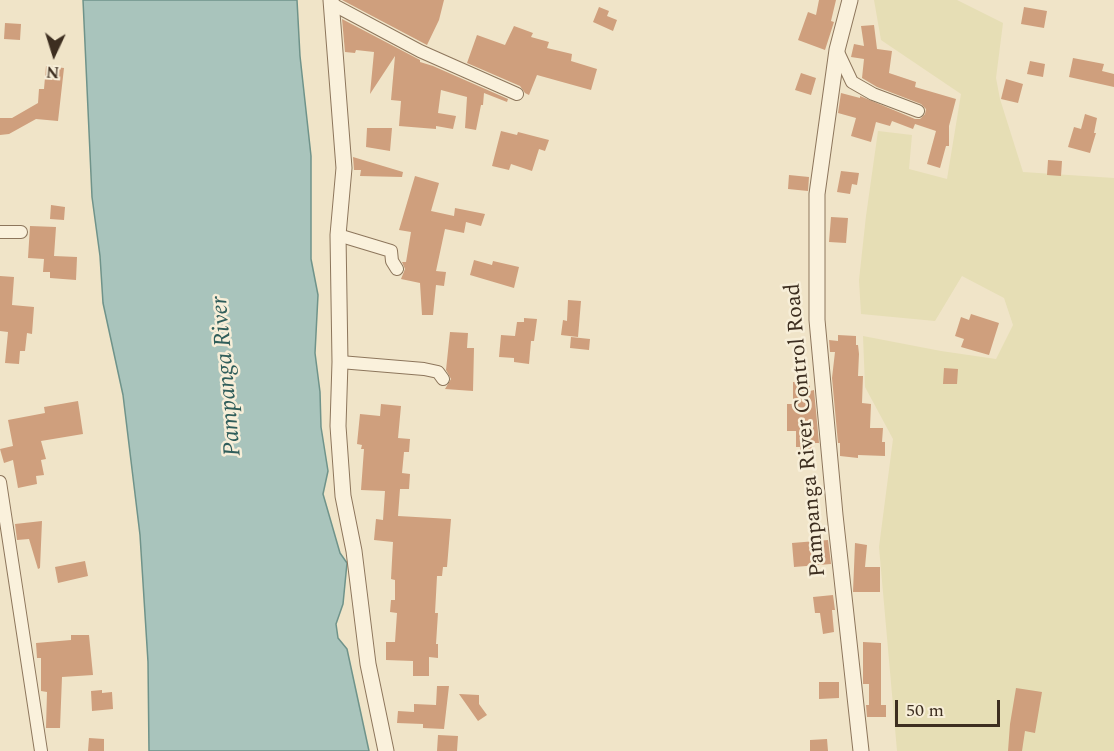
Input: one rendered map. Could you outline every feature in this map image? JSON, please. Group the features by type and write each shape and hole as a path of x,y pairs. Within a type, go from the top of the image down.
{"street":[{"name":"Pampanga River Control Road","path":"850,0 837,50 817,194 817,320 835,515 861,751"},
{"path":"332,2 420,51 517,94"},
{"path":"332,2 344,168 338,235 340,362 338,426 343,496 354,551 368,664 386,751"},
{"path":"837,50 852,82 873,94 918,111"},
{"path":"0,232 21,232"},
{"path":"338,235 391,251 392,261 397,269"},
{"path":"340,362 424,369 438,372 443,379"},
{"path":"0,482 41,751"}],"shaded area":[{"path":"874,0 957,0 1003,23 996,78 1000,99 1023,172 1114,178 1114,751 897,751 879,547 893,439 865,387 863,336 996,359 1013,325 1004,298 962,276 935,321 861,314 859,280 878,131 912,135 909,169 947,179 961,94 881,40"}],"water":[{"name":"Pampanga River","path":"83,0 297,0 300,56 311,156 311,259 318,295 315,353 320,392 321,427 328,471 323,494 340,553 347,563 343,604 336,624 338,638 347,649 369,751 149,751 148,662 140,535 123,395 103,303 100,256 92,197"}],"building":[{"path":"342,0 444,0 439,20 427,45"},
{"path":"819,0 836,0 831,21 834,22 825,50 798,40 808,12 816,15"},
{"path":"599,7 609,11 607,16 617,20 613,31 593,22"},
{"path":"1024,7 1047,11 1044,28 1021,24"},
{"path":"342,19 420,62 508,99 507,102 484,93 476,130 465,128 467,97 441,90 438,113 456,116 453,129 436,126 436,129 399,126 401,101 391,100 395,56 370,94 374,52 356,50 355,53 345,52"},
{"path":"5,23 21,24 20,40 4,39"},
{"path":"874,25 877,49 892,51 889,73 916,82 915,87 956,99 949,126 949,146 946,146 940,168 927,164 936,131 915,124 913,129 892,121 890,126 876,122 871,142 851,136 856,118 838,113 841,93 860,98 860,96 915,119 920,119 925,114 926,109 921,104 877,87 862,78 864,59 851,57 854,44 864,46 861,26"},
{"path":"514,26 533,33 531,37 549,42 547,48 572,54 571,61 597,69 591,90 537,75 529,95 520,86 467,63 477,35 505,45"},
{"path":"1073,58 1104,64 1102,71 1114,74 1114,87 1069,77"},
{"path":"1030,61 1045,64 1043,77 1027,74"},
{"path":"46,66 64,68 58,121 36,119 9,134 0,135 0,118 12,118 38,103 39,89 44,89"},
{"path":"801,73 816,78 811,95 795,90"},
{"path":"1006,79 1023,84 1018,103 1001,99"},
{"path":"1085,114 1097,118 1094,133 1096,133 1090,153 1068,147 1074,127 1081,129"},
{"path":"367,128 392,128 390,151 366,147"},
{"path":"501,131 517,135 518,132 549,140 545,151 539,149 532,171 511,164 509,170 492,166"},
{"path":"353,157 403,172 402,177 360,176 361,170 354,170"},
{"path":"1048,160 1062,161 1061,176 1047,175"},
{"path":"841,171 859,173 857,185 852,184 850,194 837,192"},
{"path":"789,175 809,177 808,191 788,189"},
{"path":"415,176 439,183 431,211 454,216 455,208 485,214 481,226 466,222 464,233 445,229 436,271 446,272 444,286 436,285 433,315 422,315 420,283 401,279 405,269 402,262 406,262 411,232 399,230"},
{"path":"51,205 65,207 64,220 50,219"},
{"path":"831,217 848,218 846,243 829,242"},
{"path":"30,226 56,227 54,256 77,257 76,280 50,278 50,272 43,272 44,259 28,258"},
{"path":"474,260 492,265 493,261 519,267 514,288 470,275"},
{"path":"0,276 14,277 12,305 34,307 32,334 27,333 25,351 20,351 19,364 5,363 8,332 0,331"},
{"path":"568,300 581,301 578,337 561,335 563,320 567,321"},
{"path":"971,314 999,323 989,355 961,347 964,339 955,336 961,317 969,320"},
{"path":"524,318 537,319 534,341 531,341 529,364 514,362 514,358 499,357 501,335 515,336 517,322 524,322"},
{"path":"450,332 468,333 467,348 474,348 473,391 445,389 451,379 446,370"},
{"path":"838,335 856,336 859,354 858,376 863,376 862,403 871,404 870,428 883,428 882,442 885,442 885,456 858,455 858,458 840,456 832,378 835,352 830,352 829,340 838,341"},
{"path":"571,337 590,339 589,350 570,348"},
{"path":"944,368 958,369 957,384 943,384"},
{"path":"793,382 810,382 810,391 814,390 819,443 812,443 812,451 800,451 800,447 796,447 796,431 787,431 787,404 793,404"},
{"path":"78,401 83,434 41,441 46,459 41,460 44,475 36,476 37,484 18,488 13,460 4,463 0,449 13,446 8,420 45,413 44,407"},
{"path":"381,404 401,406 398,438 410,439 409,452 404,452 402,473 410,474 409,489 400,489 398,516 451,519 447,567 443,567 442,576 437,576 435,613 438,613 436,644 438,644 438,658 429,657 429,676 413,676 413,661 386,660 386,642 395,642 397,613 390,612 391,600 395,600 395,580 391,579 393,542 374,540 376,519 383,520 385,491 361,490 364,449 361,449 362,445 357,444 360,414 380,416"},
{"path":"42,521 40,568 38,569 29,539 17,540 15,524"},
{"path":"828,540 831,564 794,567 792,543"},
{"path":"855,543 867,545 865,567 880,567 880,592 853,592"},
{"path":"85,561 88,576 58,583 55,567"},
{"path":"833,595 834,632 823,634 820,613 815,613 813,597"},
{"path":"71,635 89,635 93,675 62,677 60,728 46,728 47,692 41,691 41,658 37,658 36,643 71,640"},
{"path":"863,642 881,643 881,705 886,705 886,717 867,717 869,684 863,684"},
{"path":"819,682 839,682 839,698 819,699"},
{"path":"437,686 449,686 444,729 423,728 423,724 397,723 398,711 414,712 414,704 436,705"},
{"path":"1016,688 1042,692 1035,733 1025,731 1022,751 1008,751 1010,724"},
{"path":"102,690 102,693 112,692 113,709 92,711 91,691"},
{"path":"459,694 479,695 479,704 487,715 478,721"},
{"path":"438,735 458,736 457,751 437,751"},
{"path":"89,738 104,739 104,751 88,751"},
{"path":"827,739 828,751 810,751 810,740"}]}
